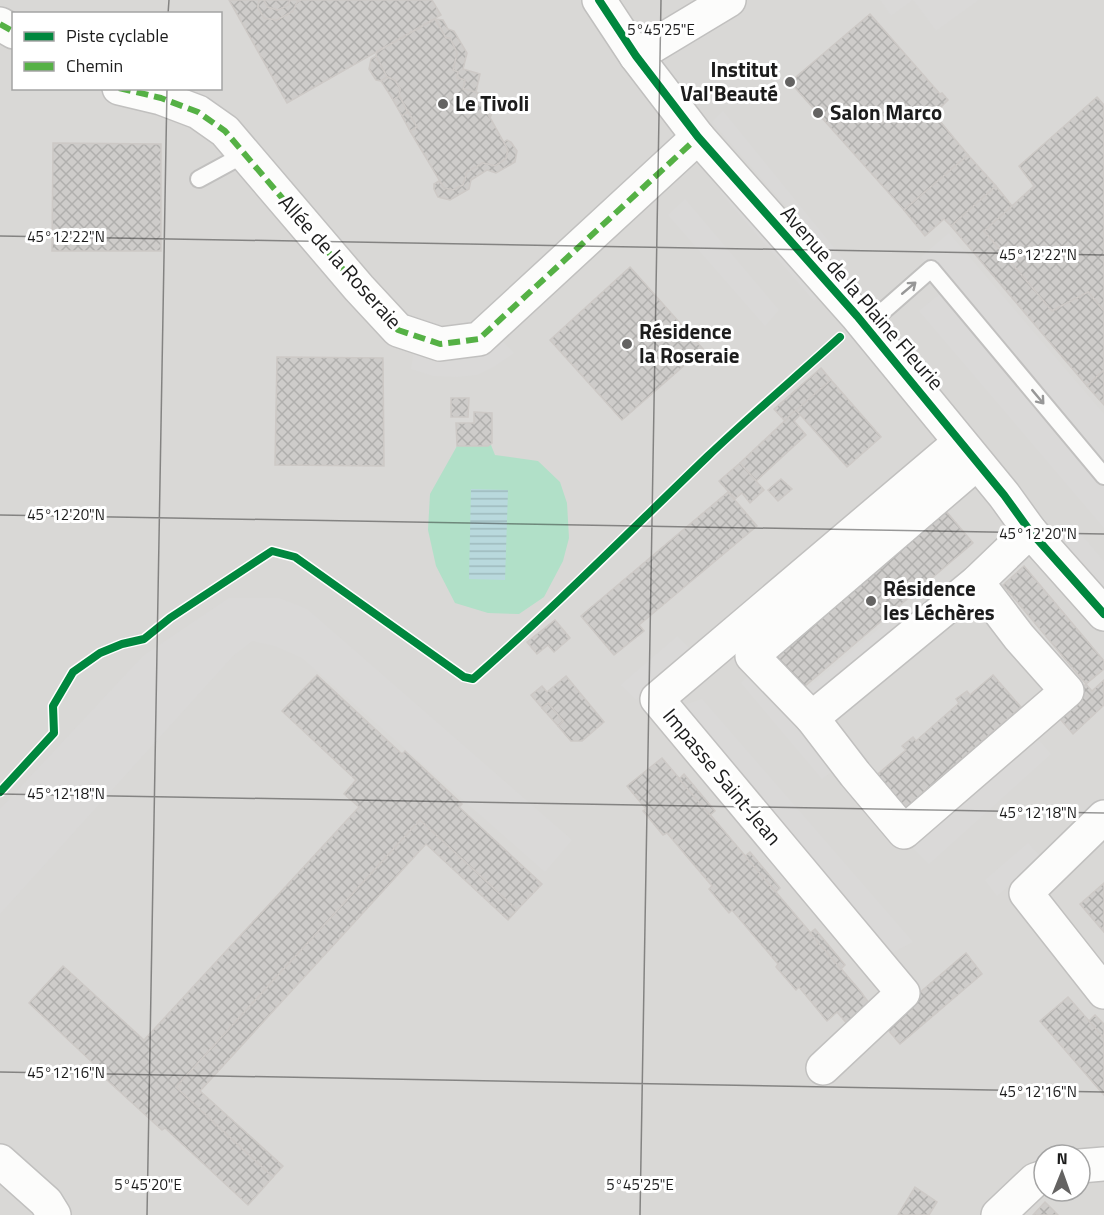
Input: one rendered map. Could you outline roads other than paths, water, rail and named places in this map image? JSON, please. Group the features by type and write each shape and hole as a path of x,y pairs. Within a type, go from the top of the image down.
{"street":[{"name":"Avenue de la Plaine Fleurie","path":"599,0 636,56 698,137 865,327 1030,531 1104,614"},
{"path":"636,56 729,0"},
{"name":"Allée de la Roseraie","path":"127,90 161,98 198,112 225,131 359,288 398,330 440,344 479,339 698,137"},
{"path":"969,453 752,656 812,718 904,832 1067,691 1019,637 977,582"},
{"name":"Impasse Saint-Jean","path":"823,1068 903,993 657,699 969,453"},
{"path":"812,718 977,582 1030,531"},
{"path":"1104,817 1026,893 1104,992"},
{"path":"0,1161 46,1202 54,1215"},
{"path":"998,1215 1032,1183"}],"lane":[{"path":"199,179 245,154"},
{"path":"865,327 931,270 1104,476"}],"water":[{"path":"471,489 508,490 505,580 469,579"}],"place":[{"name":"Institut Val'Beauté","path":"790,82"},
{"name":"Le Tivoli","path":"443,104"},
{"name":"Salon Marco","path":"818,113"},
{"name":"Résidence la Roseraie","path":"627,344"},
{"name":"Résidence les Léchères","path":"871,601"}]}
